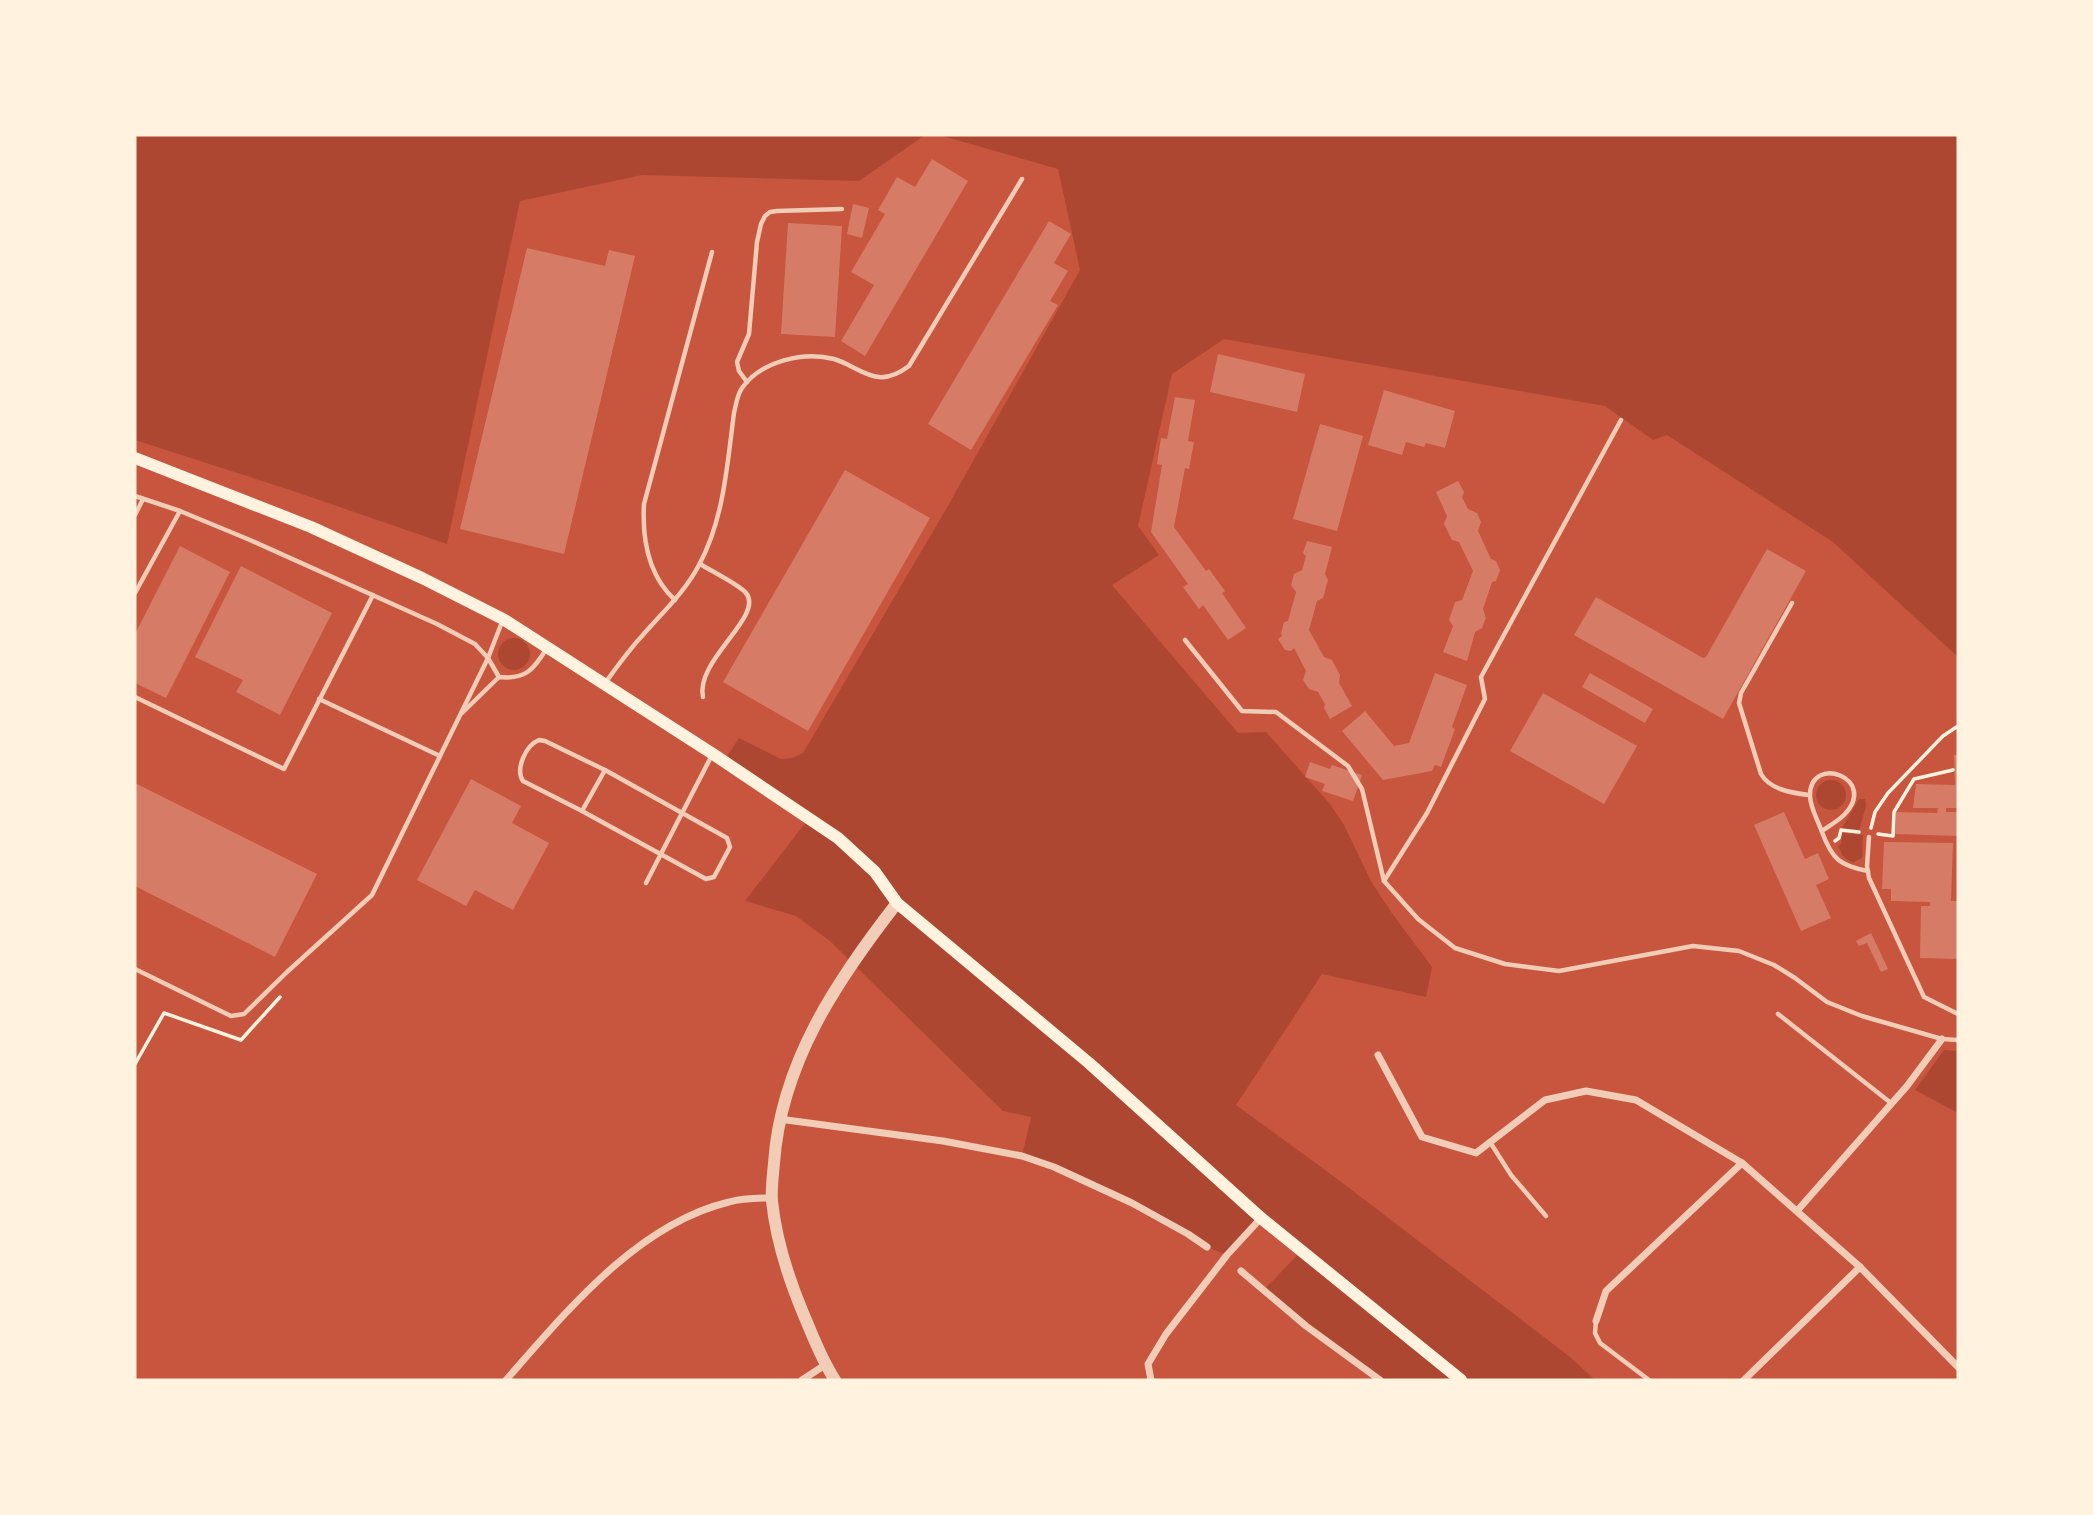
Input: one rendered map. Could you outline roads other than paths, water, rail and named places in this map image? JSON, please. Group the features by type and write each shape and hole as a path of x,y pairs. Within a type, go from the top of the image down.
{"main road":[{"path":"135,457 312,527 503,619 838,838 875,872 897,903 1089,1063 1261,1218 1461,1380"}],"street":[{"path":"835,1380 825,1365 793,1289 779,1244 772,1198 779,1119 794,1068 821,1014 857,954 897,903"},
{"path":"1797,1211 1892,1103 1942,1040"},
{"path":"1378,1055 1422,1137 1476,1153 1545,1100 1586,1091 1636,1100 1742,1163 1860,1267 1958,1367"},
{"path":"779,1119 943,1141 1023,1156 1054,1167 1132,1203 1207,1247"},
{"path":"1596,1321 1606,1291 1742,1163"},
{"path":"506,1380 600,1280 642,1243 716,1205 736,1200 772,1198"},
{"path":"1151,1380 1149,1364 1166,1334 1227,1255 1261,1218"},
{"path":"1744,1380 1860,1267"},
{"path":"1241,1271 1306,1326 1380,1380"},
{"path":"802,1380 825,1365"}],"lane":[{"path":"605,684 626,655 675,600 700,564 719,513 736,401 747,382 774,363 796,357 833,359 880,377 895,374 909,366 1022,179"},
{"path":"747,382 739,372 737,362 749,334 757,242 763,219 770,212 777,211 842,209"},
{"path":"675,600 658,580 650,562 643,524 644,504 712,253"},
{"path":"1384,881 1427,813 1485,699 1482,677 1621,421"},
{"path":"135,496 180,511 373,595 475,644 488,657 499,677"},
{"path":"135,515 143,499"},
{"path":"135,593 180,511"},
{"path":"700,564 746,593 750,605 739,627 714,657 703,683 703,697"},
{"path":"135,697 284,769 373,595"},
{"path":"1792,603 1741,693 1739,703 1765,781 1783,789 1809,794"},
{"path":"135,970 231,1016 244,1014 372,895 488,657 503,619"},
{"path":"1185,639 1242,711 1276,712 1348,766 1362,789 1384,881 1418,919 1455,948 1479,957 1530,969 1559,971 1693,946 1739,951 1774,965 1827,1002 1862,1017 1942,1040 1958,1040"},
{"path":"459,716 499,677 512,678 529,672 547,647"},
{"path":"319,699 440,756"},
{"path":"539,740 605,769 727,838 730,848 714,877 706,880 523,781 519,768 532,743 539,740"},
{"path":"646,883 713,754"},
{"path":"582,811 605,769"},
{"path":"1822,831 1849,809 1854,794 1852,785 1843,776 1830,773 1816,779 1809,794 1822,831 1828,846 1839,862 1868,871"},
{"path":"1870,835 1869,878 1924,997 1958,1014"},
{"path":"1778,1014 1892,1103"},
{"path":"1490,1142 1511,1175 1546,1216"},
{"path":"1596,1321 1595,1333 1601,1343 1649,1380"}]}
